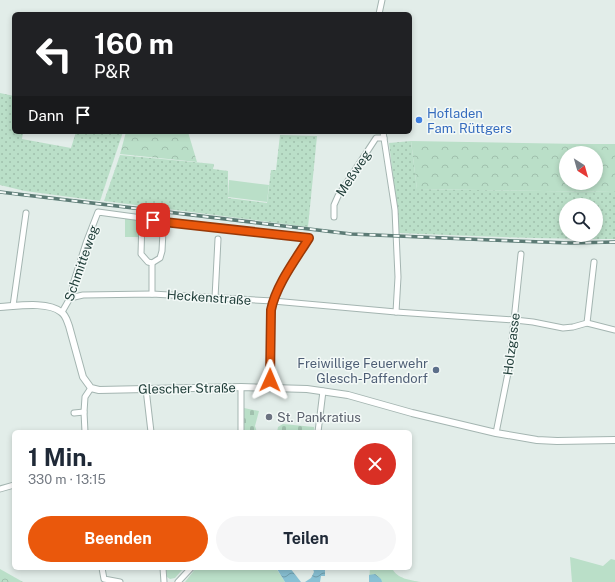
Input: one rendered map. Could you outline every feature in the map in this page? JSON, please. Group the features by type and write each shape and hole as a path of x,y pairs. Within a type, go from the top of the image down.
{"street":[{"path":"379,12 382,0"},
{"path":"383,134 394,210 396,236 398,277 396,312"},
{"name":"Meßweg","path":"334,217 334,204 338,196 376,138 384,138"},
{"name":"Schmitteweg","path":"62,312 70,298 83,251 98,212 142,218"},
{"path":"13,306 26,213"},
{"path":"152,263 148,262 141,254 142,218 164,222 309,238 278,289 273,301 271,310 270,380"},
{"path":"152,263 160,258 162,251 163,231"},
{"path":"216,298 218,239"},
{"name":"Holzgasse","path":"496,433 509,368 522,254"},
{"path":"587,323 594,262"},
{"path":"152,263 152,294"},
{"name":"Heckenstraße","path":"70,298 83,295 152,294 273,301 396,312 515,320 563,328 587,323 615,330"},
{"path":"0,307 42,305 53,307 62,312 69,326 83,376 91,388 85,397 85,430"},
{"path":"241,430 242,387"},
{"name":"Glescher Straße","path":"91,388 99,390 242,387 307,389 348,395 412,413 496,433 537,440 615,440"},
{"path":"146,389 151,430"},
{"path":"318,430 323,391"},
{"path":"74,412 84,412"},
{"path":"0,489 12,486"},
{"path":"102,570 104,579 120,582"},
{"path":"162,570 164,582 170,582"},
{"path":"178,582 189,570"}],"green space":[{"path":"0,93 12,96 12,134 23,134 22,139 71,148 75,134 122,134 100,201 25,191 0,185"},
{"path":"125,134 189,134 197,162 120,154"},
{"path":"280,135 317,136 308,227 104,201 120,155 214,164 213,169 228,171 228,198 267,203 271,170 276,170"},
{"path":"411,141 417,189 615,192 615,239 603,239 603,198 559,198 559,238 398,233 397,210 389,143"},
{"path":"411,141 615,144 615,192 417,189"},
{"path":"229,180 269,185 267,202 228,197"},
{"path":"125,217 141,219 140,237 125,237"},
{"path":"244,408 259,411 255,426 256,430 242,430"},
{"path":"283,424 314,427 314,430 277,430 278,427"},
{"path":"570,557 603,566 611,559 615,560 615,582 572,582"},
{"path":"0,569 23,582 0,582"},
{"path":"166,570 182,570 175,578 170,579 167,577"},
{"path":"194,570 277,570 285,582 185,582"},
{"path":"370,570 393,570 400,577 421,582 369,582"}],"water":[{"path":"278,570 292,570 301,582 285,582"},
{"path":"313,570 325,570 325,576 321,576 320,582 305,582 311,578 314,572"},
{"path":"375,574 381,579 382,582 369,582 369,575"}],"railway":[{"path":"0,192 351,234 571,243 615,242"}],"place":[{"name":"Hofladen Fam. Rüttgers","path":"419,120"},
{"name":"Freiwillige Feuerwehr Glesch-Paffendorf","path":"436,370"},
{"name":"St. Pankratius","path":"269,417"}],"route":[{"path":"153,220 309,238 278,289 273,301 271,310 270,380"}]}
